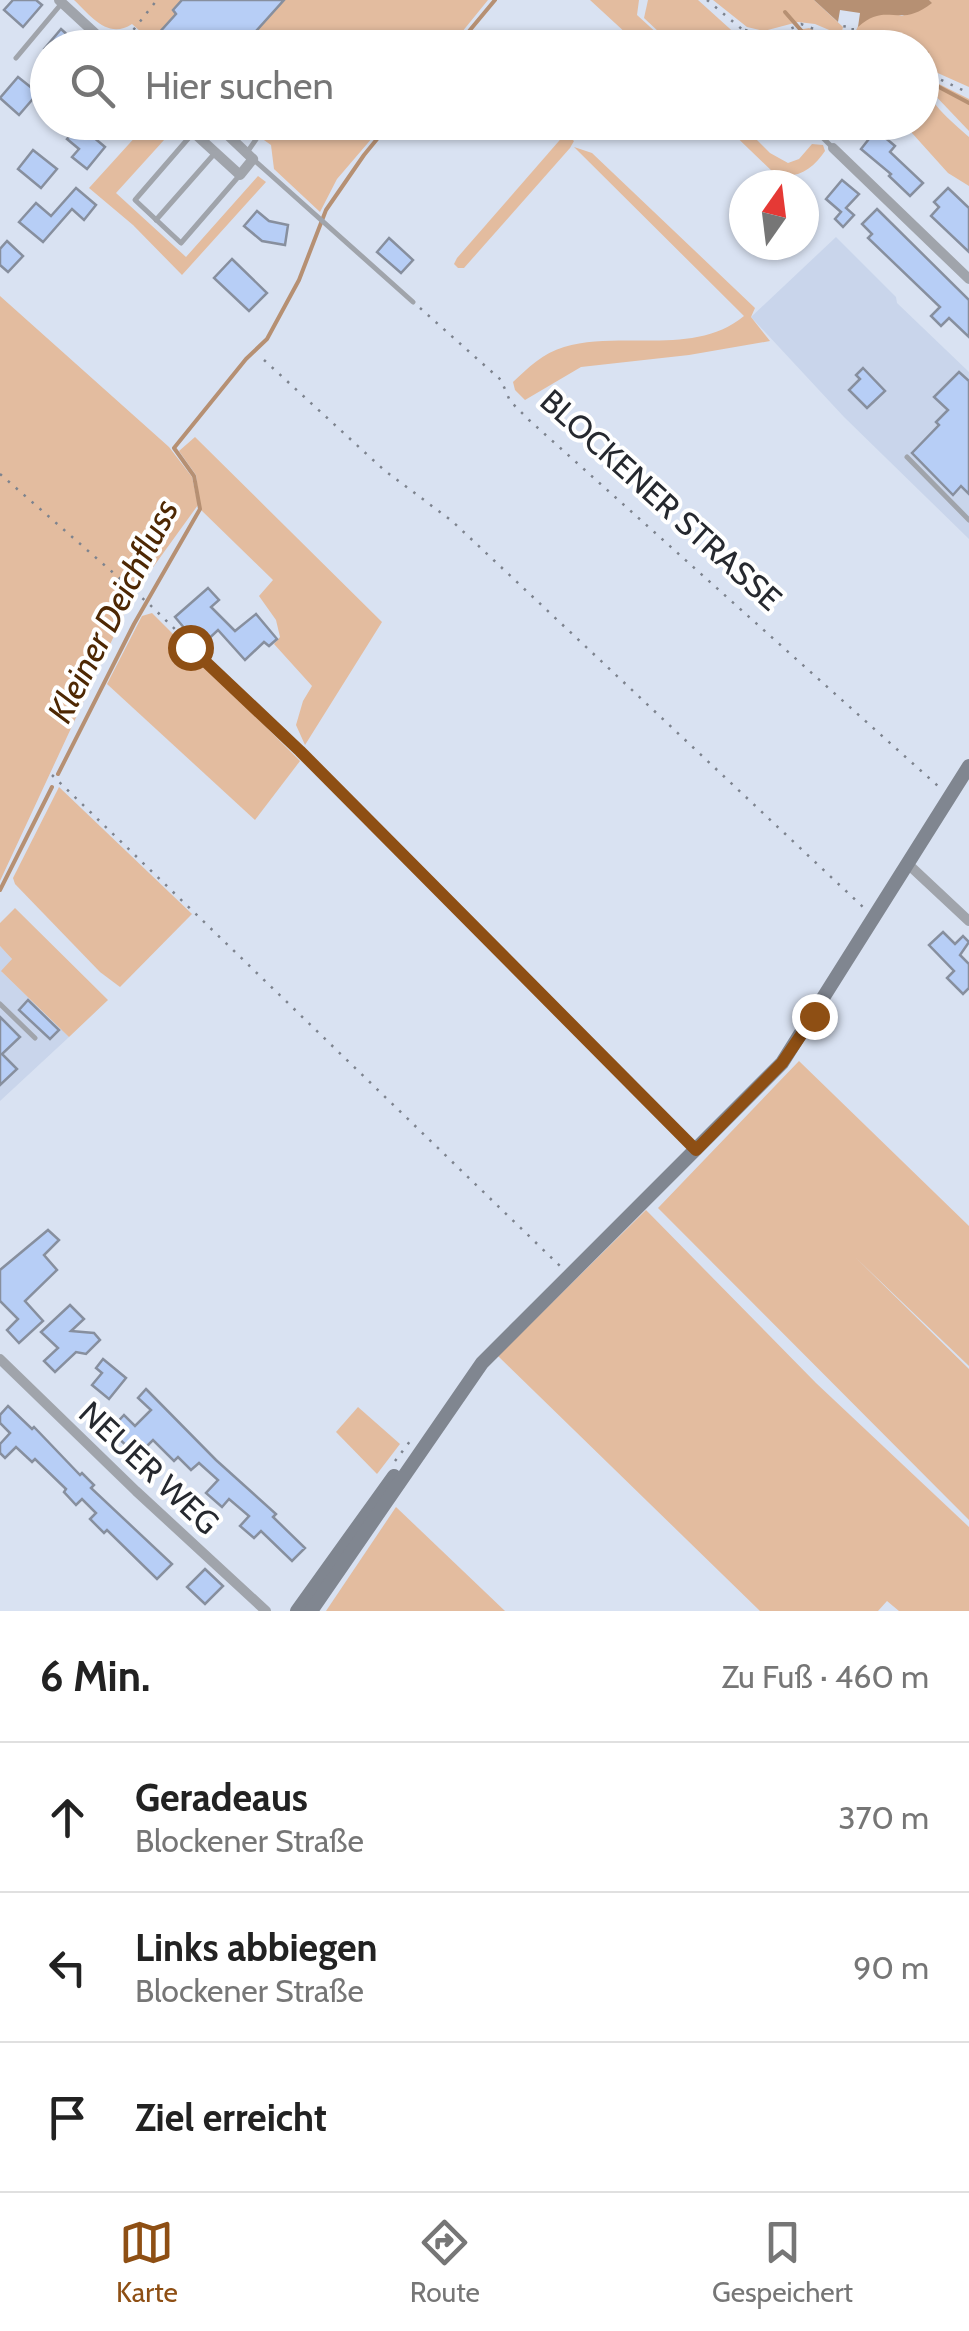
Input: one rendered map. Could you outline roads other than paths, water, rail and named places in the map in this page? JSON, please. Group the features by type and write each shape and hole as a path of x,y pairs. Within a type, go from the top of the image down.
{"street":[{"path":"60,2 92,30"},
{"path":"201,140 240,174 251,155 234,140"},
{"path":"833,148 969,279"},
{"path":"297,1611 365,1514 499,1343 782,1063 969,766"},
{"path":"910,864 969,921"},
{"name":"NEUER WEG","path":"0,1359 266,1611"},
{"path":"312,1611 450,1405"}],"lane":[{"path":"38,30 60,2"},
{"path":"16,58 30,40"},
{"path":"187,140 134,200 182,244 240,174"},
{"path":"259,140 251,155 413,302"},
{"path":"825,140 833,148"},
{"path":"156,220 215,153"},
{"path":"906,457 969,520"},
{"path":"0,1004 35,1038"}],"waterway":[{"name":"Kleiner Deichfluss","path":"470,30 495,0"},
{"path":"785,12 801,30"},
{"path":"939,87 969,103"},
{"name":"Kleiner Deichfluss","path":"58,774 134,624 200,509 194,476 174,448 267,339 299,280 326,210 376,140"},
{"name":"Kleiner Deichfluss","path":"0,890 52,787"}]}
